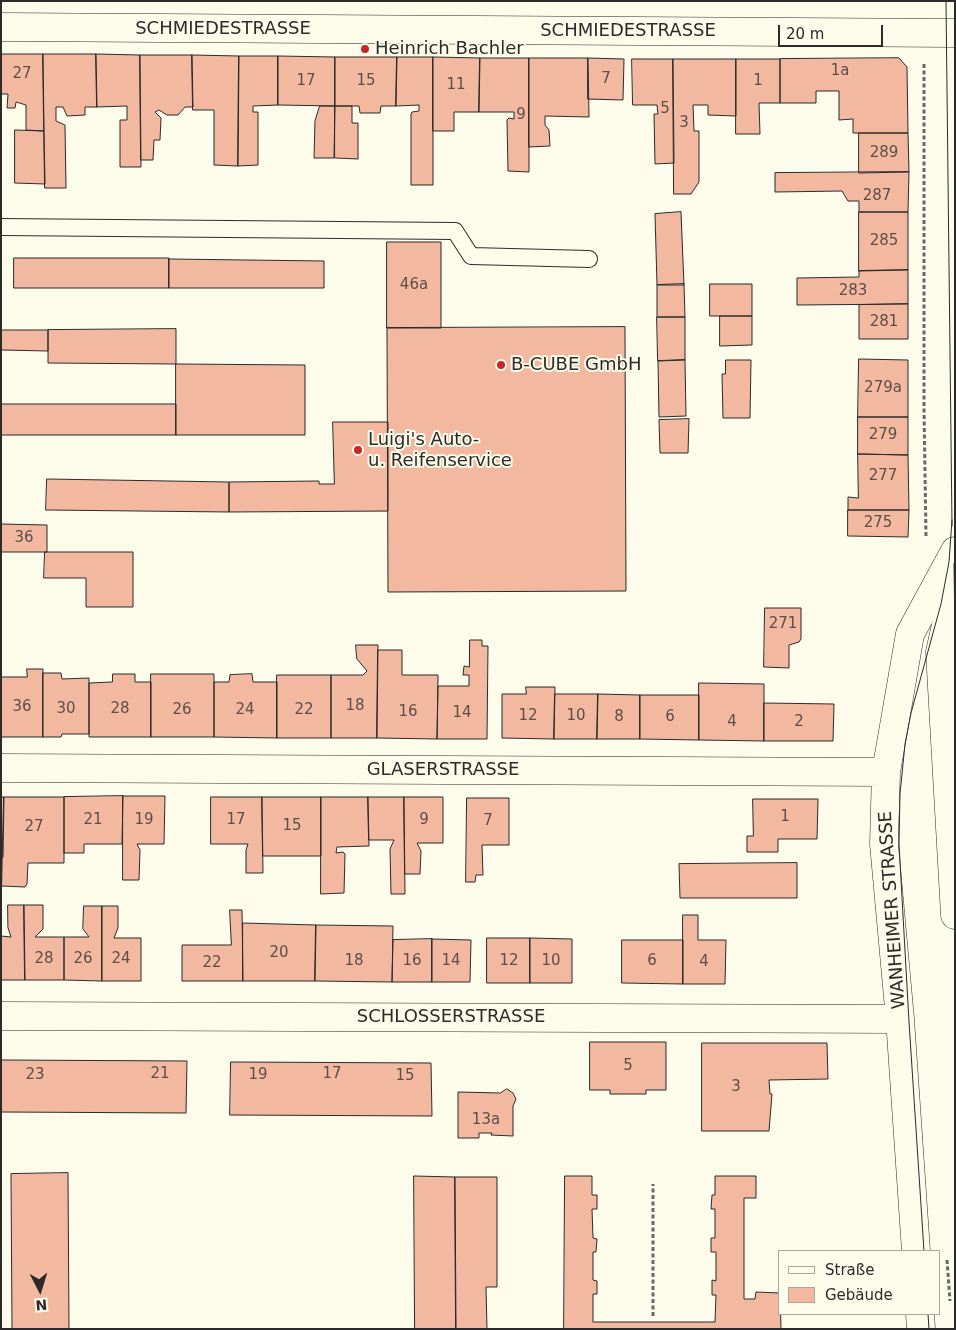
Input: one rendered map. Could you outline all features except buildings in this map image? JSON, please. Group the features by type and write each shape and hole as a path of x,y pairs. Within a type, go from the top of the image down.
{"street":[{"name":"SCHMIEDESTRASSE","path":"1,27 955,33"},
{"name":"WANHEIMER STRASSE","path":"916,1250 900,1019 884,844 886,772 910,634 955,551"},
{"path":"955,584 940,652 955,915"},
{"name":"GLASERSTRASSE","path":"1,768 886,772"},
{"name":"SCHLOSSERSTRASSE","path":"1,1016 900,1019"},
{"path":"920,1315 921,1329"}],"lane":[{"path":"1,227 455,231 471,256 589,258"}],"path":[{"path":"924,33 926,537"},
{"path":"652,1316 653,1184"}],"tram line":[{"path":"946,1 952,526"},
{"path":"924,1250 899,844 900,794 905,744 911,713 941,604 949,562 952,520"},
{"path":"954,564 955,628"},
{"path":"928,1315 929,1329"}],"place":[{"name":"Heinrich Bachler","path":"365,49"},
{"name":"B-CUBE GmbH","path":"501,365"},
{"name":"Luigi's Auto- u. Reifenservice","path":"358,450"}]}
